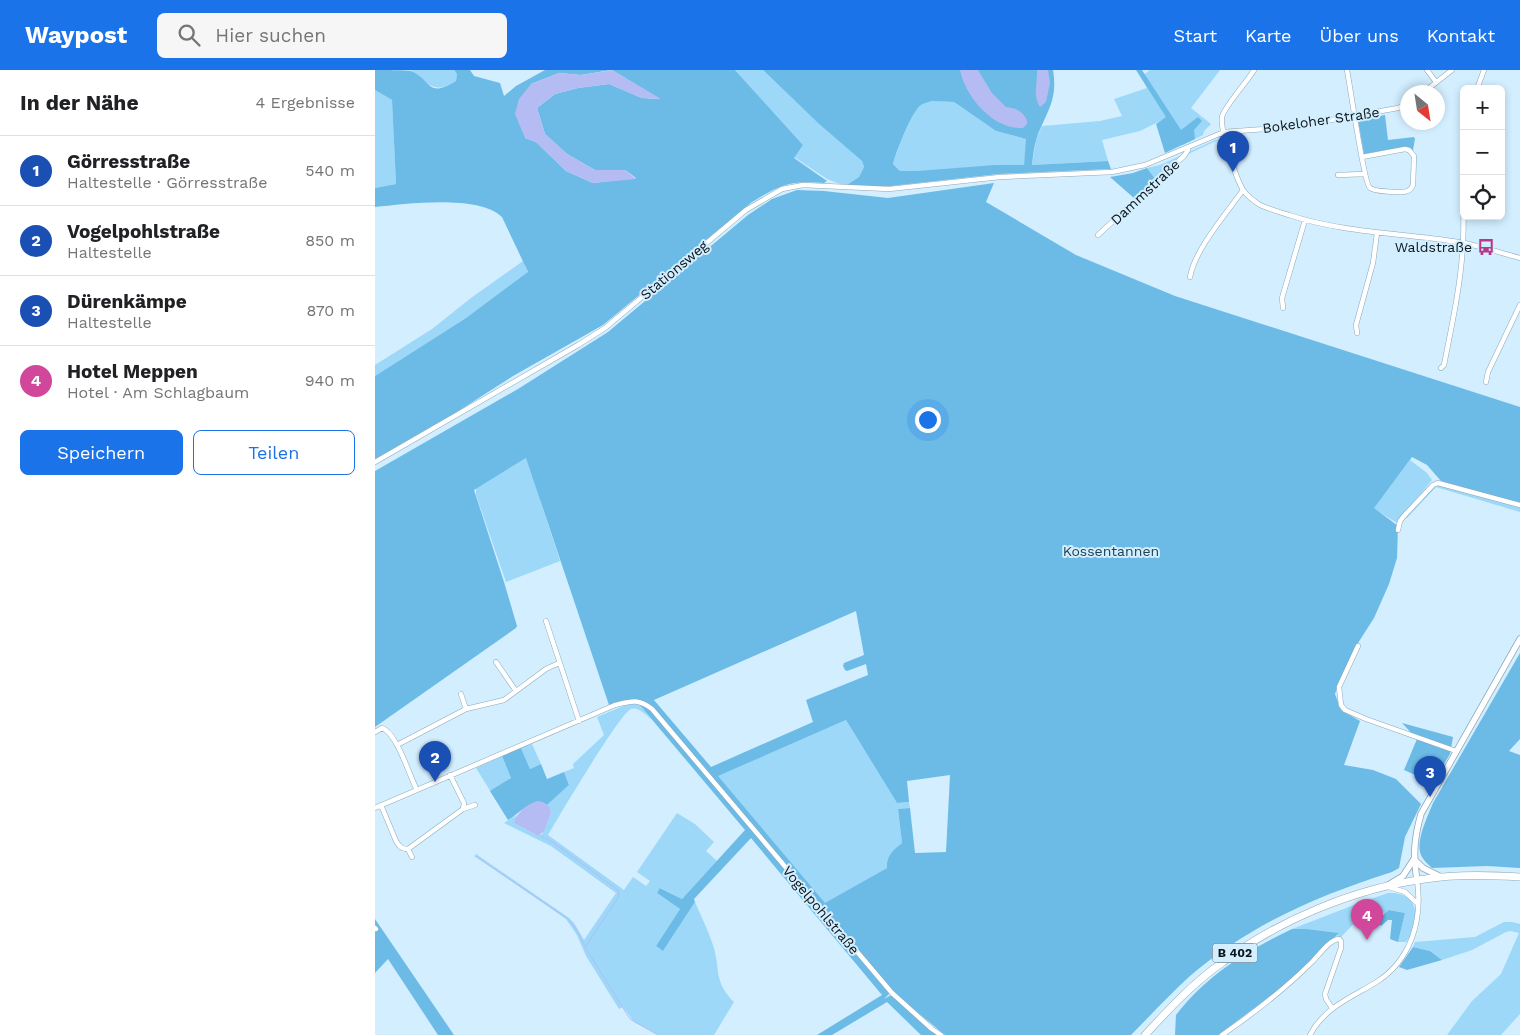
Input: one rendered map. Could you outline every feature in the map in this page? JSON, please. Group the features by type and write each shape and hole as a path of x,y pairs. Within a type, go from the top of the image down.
{"main road":[{"name":"B 402","path":"1145,1035 1179,1000 1222,962 1274,929 1325,906 1386,887 1417,880 1479,875 1520,876"}],"street":[{"path":"1254,70 1225,111 1222,120 1225,138 1243,190 1260,204 1305,220 1377,233 1463,243 1520,258"},
{"path":"1347,70 1362,157 1365,174 1370,188 1409,192 1413,185 1413,152 1405,149 1362,157"},
{"path":"1427,70 1436,82"},
{"path":"1432,85 1452,70"},
{"path":"1478,85 1484,70"},
{"name":"Bokeloher Straße","path":"1000,177 1112,172 1145,165 1224,132 1292,127 1400,107"},
{"name":"Dammstraße","path":"1098,235 1184,156 1188,147"},
{"path":"1338,174 1365,174"},
{"path":"1441,368 1444,365 1458,290 1463,243 1462,175"},
{"name":"Stationsweg","path":"375,462 605,328 746,210 782,189 803,185 889,189 1000,177"},
{"path":"1190,277 1192,267 1203,248 1243,190"},
{"path":"1283,308 1282,298 1305,220"},
{"path":"1357,333 1356,326 1373,263 1377,233"},
{"path":"1487,382 1489,372 1520,305"},
{"path":"1398,530 1403,517 1433,485 1438,483 1520,505"},
{"path":"545,621 579,721"},
{"path":"1310,1035 1321,1019 1332,1008 1377,982 1400,960 1412,939 1416,928 1418,904 1414,859 1416,833 1421,814 1520,638"},
{"path":"1358,646 1339,687 1341,705 1345,710 1456,751"},
{"path":"496,662 516,691"},
{"path":"397,745 466,709 500,701 546,669 559,663"},
{"path":"461,694 466,709"},
{"name":"Vogelpohlstraße","path":"375,808 615,705 630,701 645,704 652,709 892,993 941,1035"},
{"path":"375,732 384,728 397,745 417,790"},
{"path":"450,775 464,803 463,810"},
{"path":"381,805 396,841 399,846 407,849 412,857"},
{"path":"407,849 463,810 475,805"},
{"path":"1414,859 1423,868 1441,877"},
{"path":"1386,887 1403,876 1414,859"},
{"path":"1386,887 1405,892 1418,904"},
{"path":"1222,1035 1268,1002 1330,943 1335,939 1339,939 1341,941 1341,948 1325,994 1332,1008"}],"shaded area":[{"path":"411,70 454,70 457,74 456,81 442,87 432,86"},
{"path":"612,70 661,99 642,98 609,84 578,88 555,94 537,108 545,134 567,154 595,170 625,170 636,179 593,183 566,171 536,142 525,138 515,114 519,99 531,84 559,73 581,75"},
{"path":"735,70 763,70 819,124 862,161 864,167 859,177 845,186 827,179 794,157 803,145"},
{"path":"960,70 978,70 992,93 1006,107 1021,112 1027,120 1027,124 1023,128 1012,127 1001,123 982,110 968,90"},
{"path":"1037,70 1048,70 1050,83 1046,102 1040,107 1036,98"},
{"path":"1150,70 1220,70 1191,108 1211,124 1204,131 1203,135 1183,145 1166,118 1140,131 1102,140 1108,161 1032,165 1036,140 1042,126 1100,121 1122,116 1114,99 1147,88 1141,77"},
{"path":"375,90 392,100 396,184 375,188"},
{"path":"932,101 954,102 996,131 1027,139 1024,165 900,171 893,164 913,115 922,104"},
{"path":"1218,140 1184,156 1156,180 1147,168 1160,165"},
{"path":"523,261 528,273 466,318 375,376 375,365 432,329"},
{"path":"541,446 540,500 560,561 506,582 476,495 476,488 526,458"},
{"path":"1410,460 1427,473 1432,480 1397,523 1373,508"},
{"path":"1441,485 1520,507 1520,512 1436,487 1407,518 1404,517 1435,486"},
{"path":"638,703 651,719 642,711 634,708 625,715 589,767 548,835 624,890 633,877 646,886 650,881 637,872 677,813 695,824 714,842 706,851 717,861 682,899 661,888 657,893 680,909 656,946 663,951 695,902 713,945 720,981 727,995 734,1002 714,1035 658,1035 634,1022 623,1007 619,1009 586,956 577,935 566,919 475,856 476,854 569,918 584,940 616,893 551,846 504,823 517,815 514,823 538,836 542,834 551,813 547,805 569,785 564,772 574,768 573,764 604,735 597,717 628,704"},
{"path":"846,720 897,803 909,802 910,808 898,809 902,843 891,854 887,868 825,904 717,776"},
{"path":"532,744 541,764 530,769 521,748"},
{"path":"502,756 511,778 506,781 499,805 476,768"},
{"path":"538,801 547,805 551,813 544,831 538,836 514,823 523,809"},
{"path":"1388,893 1407,897 1415,909 1414,926 1406,942 1398,942 1405,913 1390,910 1385,914 1380,911 1366,911 1341,937 1337,937 1338,933 1292,929 1359,903"},
{"path":"1504,922 1520,924 1520,1014 1501,1035 1447,1035 1472,1001 1501,974 1519,933 1506,932 1472,950 1442,960 1430,951 1413,947 1415,942 1475,937"}],"green space":[{"path":"375,70 411,71 431,86 440,88 456,81 457,74 454,70 470,70 474,76 500,83 504,96 516,86 545,70 611,70 581,75 559,73 531,84 525,138 536,142 566,171 593,183 636,178 625,170 595,170 567,154 545,134 537,108 555,94 578,88 609,84 642,98 660,99 612,70 735,70 803,145 794,158 827,181 824,183 802,182 786,185 770,191 752,202 603,325 513,376 452,415 375,459 375,376 466,318 528,272 502,217 491,210 476,205 441,202 375,207 375,188 396,184 392,100 375,90"},
{"path":"763,70 1053,70 1053,98 1037,137 1032,165 1108,161 1111,169 999,174 891,186 845,186 859,177 864,167 862,161 819,124","holes":["932,101 954,102 996,131 1026,139 1024,165 900,171 893,164 905,132 917,109 922,104"]},
{"path":"1136,70 1142,70 1181,130 1198,117 1202,121 1194,130 1195,139 1165,153 1156,124 1166,117"},
{"path":"1385,115 1388,140 1414,137 1413,150 1404,147 1364,154 1358,120"},
{"path":"1147,168 1156,180 1135,199 1110,177 1133,173"},
{"name":"Kossentannen","path":"994,183 986,202 1076,255 1175,296 1520,407 1520,504 1441,481 1427,465 1412,457 1374,508 1398,526 1397,558 1389,584 1374,618 1358,643 1335,694 1341,710 1360,721 1344,765 1373,770 1396,779 1421,804 1405,837 1399,868 1311,902 1237,941 1190,976 1131,1035 945,1035 895,994 653,709 629,700 609,705 526,458 474,490 504,582 516,628 375,727 375,471 518,389 608,332 748,215 772,199 797,190 888,198","holes":["856,611 864,655 844,663 843,666 847,671 866,664 868,675 806,700 813,722 711,767 654,700","846,720 897,803 909,802 907,781 950,775 946,852 915,853 910,808 898,809 902,843 891,854 887,868 825,903 718,776"]},
{"path":"1520,653 1520,739 1509,751 1520,755 1520,868 1487,866 1432,868 1423,859 1420,849 1421,836 1428,815 1433,803"},
{"path":"638,703 651,710 890,993 884,999 891,995 937,1035 921,1035 887,1002 832,1035 817,1035 882,995 751,838 694,899 695,902 663,951 656,946 680,909 657,893 660,888 682,899 745,830"},
{"path":"1402,723 1453,737 1450,754 1433,783 1404,770 1417,739"},
{"path":"521,748 530,769 541,764 547,779 564,772 569,785 547,805 537,802 527,806 508,820 490,791 511,778 502,756"},
{"path":"1389,910 1405,913 1398,942 1390,939 1392,920 1388,920 1381,926 1376,921"},
{"path":"375,919 454,1035 438,1035 388,959 375,973"},
{"path":"1292,929 1339,933 1287,984 1218,1035 1175,1035 1176,1015 1214,976 1243,955"},
{"path":"1413,947 1430,951 1442,960 1407,970 1399,967"}],"waterway":[{"path":"539,835 554,843 619,891 618,898 585,947 630,1019 658,1035"},
{"path":"475,856 567,918 575,927 585,946"}],"place":[{"name":"Görresstraße","path":"1233,172"},
{"name":"Waldstraße","path":"1486,247"},
{"name":"Vogelpohlstraße","path":"435,782"},
{"name":"Dürenkämpe","path":"1430,797"},
{"name":"Hotel Meppen","path":"1367,940"}]}
